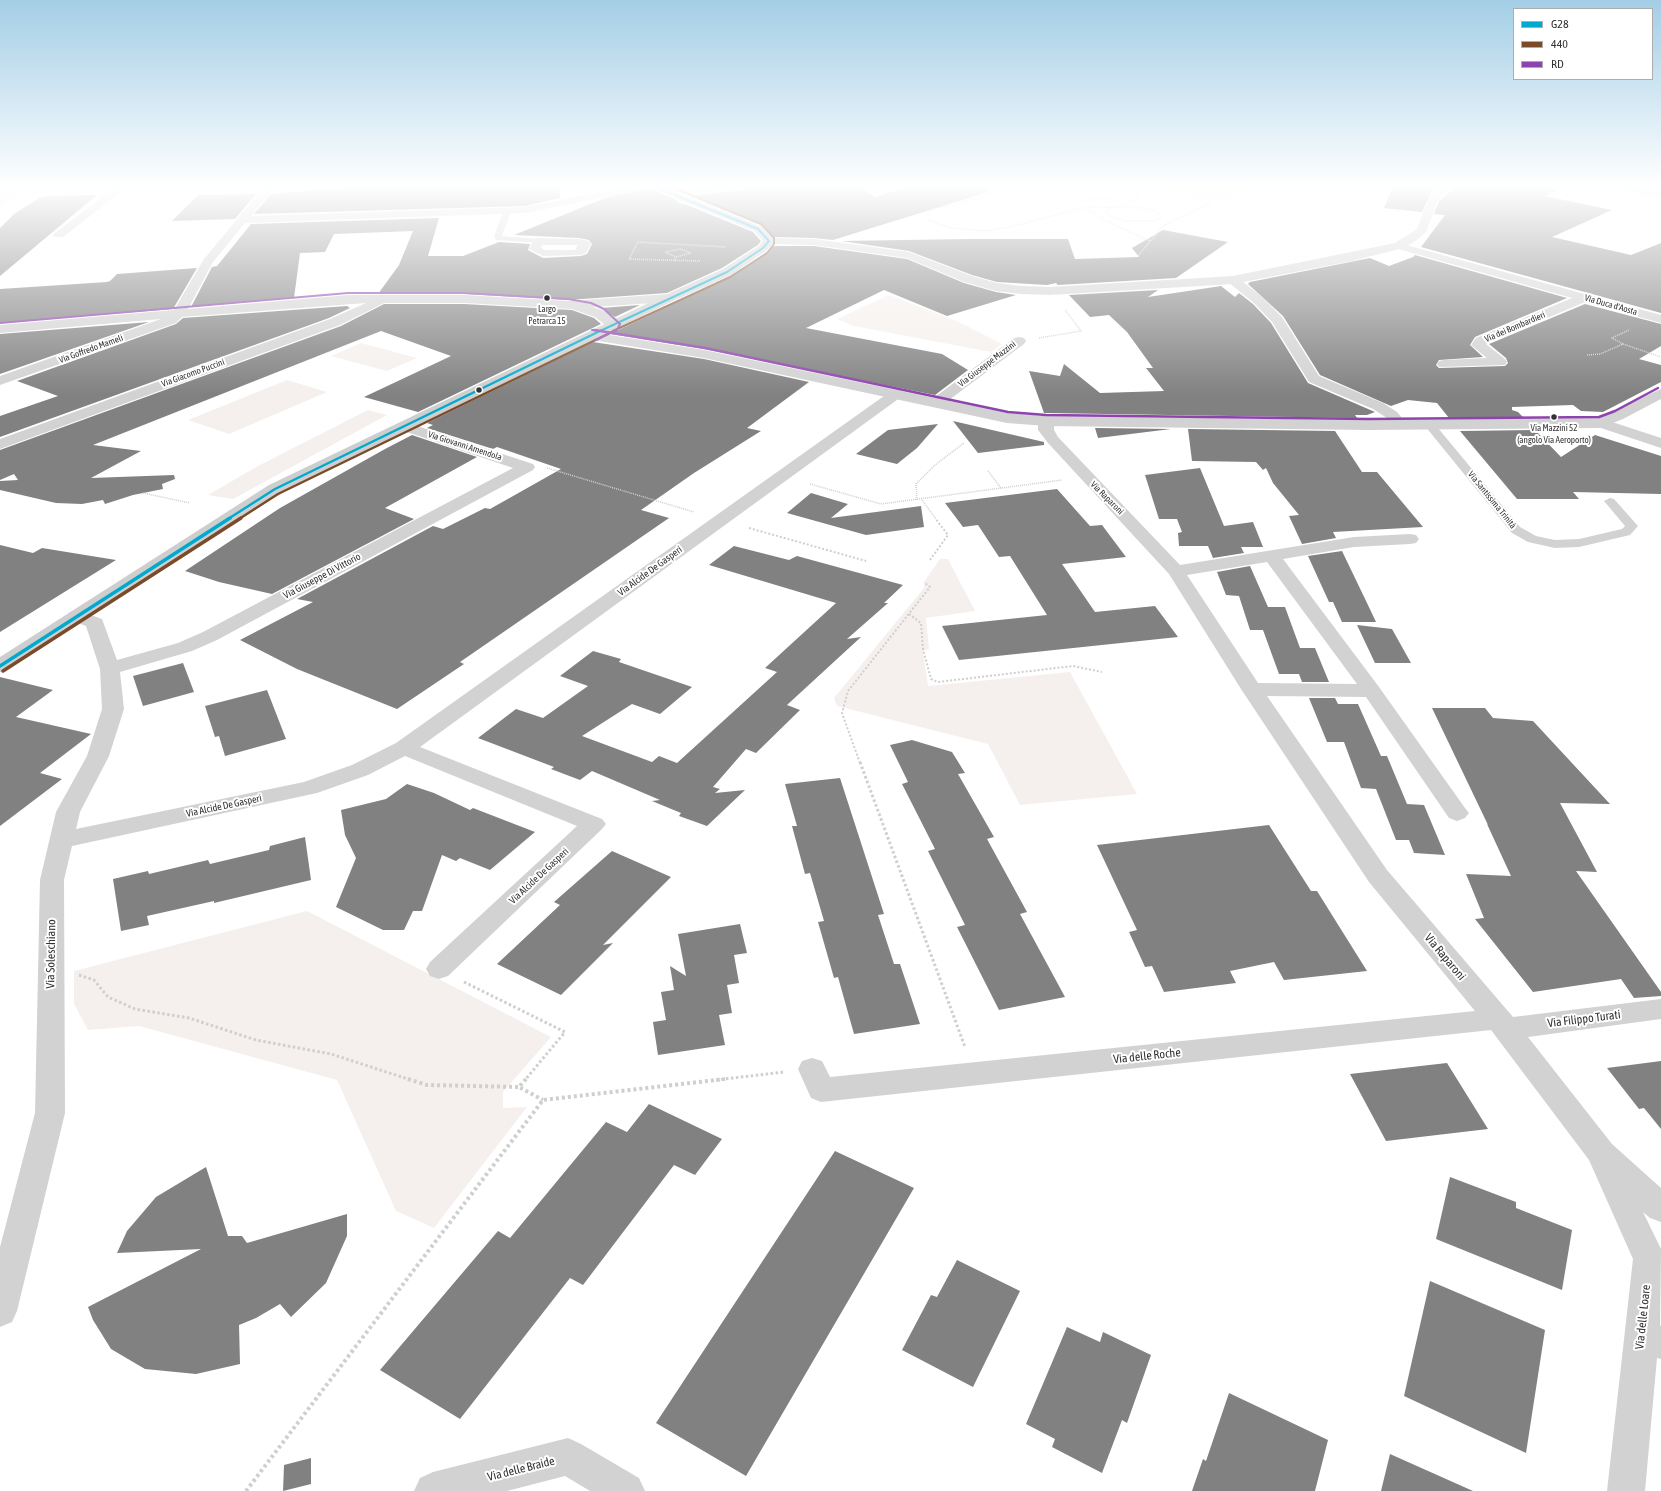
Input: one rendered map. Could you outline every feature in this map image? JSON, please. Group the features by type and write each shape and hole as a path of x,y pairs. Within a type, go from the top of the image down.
{"main road":[{"path":"0,666 275,489 644,310 727,272 751,256"}],"street":[{"path":"179,314 208,262 213,256"},
{"path":"910,256 968,279 996,287 1050,291 1233,280 1361,256"},
{"name":"Via Duca d'Aosta","path":"1433,256 1661,319"},
{"path":"1233,280 1258,300 1277,320 1314,379 1378,406 1392,415 1399,424"},
{"path":"0,329 349,299 464,299 592,305 669,298"},
{"name":"Via dei Bombardieri","path":"1444,364 1500,362 1478,345 1481,341 1585,298"},
{"name":"Via Giacomo Puccini","path":"0,444 335,322 384,299"},
{"path":"592,305 644,310"},
{"path":"592,305 600,314 614,325"},
{"name":"Via Goffredo Mameli","path":"0,381 171,320 179,314"},
{"path":"591,336 704,354 1007,418 1046,421 1399,424 1600,423 1661,443"},
{"name":"Via Giuseppe Mazzini","path":"936,403 1019,341"},
{"path":"1600,423 1618,416 1661,393"},
{"name":"Via Alcide De Gasperi","path":"62,840 309,788 360,770 404,748 896,394"},
{"name":"Via Raparoni","path":"1046,421 1046,430 1053,440 1176,571 1251,689 1378,876 1501,1024 1601,1153 1661,1208"},
{"name":"Via Giovanni Amendola","path":"403,426 527,467"},
{"name":"Via Giuseppe Di Vittorio","path":"110,669 185,647 210,636 527,467"},
{"path":"1176,571 1354,542 1410,539"},
{"path":"1271,555 1372,692 1457,813"},
{"name":"Via Soleschiano","path":"0,1311 50,1113 52,880 68,812 98,756 113,709 110,669 95,623 77,616"},
{"path":"1251,689 1372,692"},
{"name":"Via Alcide De Gasperi","path":"404,748 594,824 439,969"},
{"name":"Via Filippo Turati","path":"1501,1024 1661,1009"},
{"name":"Via delle Roche","path":"812,1069 821,1090 1501,1024"},
{"name":"Via delle Loare","path":"1601,1153 1648,1259 1653,1296 1651,1339 1626,1491"},
{"name":"Via delle Braide","path":"433,1491 568,1458 626,1491"}],"lane":[{"name":"Via Santissima Trinità","path":"1430,424 1516,530 1532,539 1555,544 1579,543 1626,532 1632,526 1610,501"}],"path":[{"path":"631,256 629,259 742,263"},
{"path":"673,256 676,257 681,256"},
{"path":"674,261 676,257"},
{"path":"1019,341 1081,331 1050,291"},
{"path":"1634,328 1612,338 1623,344 1661,357"},
{"path":"1587,355 1600,354 1623,344"},
{"path":"917,500 916,484 935,464 964,443"},
{"path":"988,471 1002,488"},
{"path":"782,476 881,504 1057,482 1084,474"},
{"path":"143,493 190,503"},
{"path":"922,500 948,536 930,560"},
{"path":"924,582 930,587 848,691 842,713 974,1074"},
{"path":"908,614 921,623 923,649 931,679 938,682 1073,666 1102,672"},
{"path":"439,969 565,1032 519,1087"},
{"path":"51,974 68,971 94,980 108,997 135,1009 189,1018 256,1040 331,1054 427,1084 519,1087 544,1100 812,1069"},
{"path":"246,1491 544,1100"}],"shaded area":[{"path":"889,295 959,322 1002,344 991,352 854,326 837,319"},
{"path":"361,343 417,358 387,371 331,356"},
{"path":"287,380 327,392 229,434 188,420"},
{"path":"368,410 387,415 233,499 208,495 258,466"},
{"path":"940,559 948,559 975,611 926,618 929,649 923,651 928,686 1070,672 1137,794 1020,805 988,744 837,706 834,698 924,588 924,582"},
{"path":"307,911 551,1037 503,1092 503,1108 527,1107 434,1228 396,1211 337,1080 139,1026 88,1030 74,1004 74,971"}],"building":[{"path":"0,256 24,256 0,276"},
{"path":"225,256 300,256 294,298 191,307 212,267 217,266"},
{"path":"403,256 538,256 543,258 581,256 741,256 722,268 667,293 568,300 464,294 378,294 399,265"},
{"path":"761,256 883,256 907,259 964,283 996,292 1016,295 947,316 884,290 806,328 942,354 968,370 935,395 704,349 610,334 732,276"},
{"path":"921,256 1074,256 1075,259 1139,257 1138,256 1208,256 1176,278 1058,285 1056,283 1047,285 997,282 972,275"},
{"path":"1417,256 1567,298 1475,337 1470,345 1483,357 1439,360 1436,365 1439,368 1505,366 1508,363 1506,358 1489,344 1585,304 1661,324 1661,346 1639,359 1661,365 1661,382 1603,412 1581,411 1573,405 1512,407 1512,410 1518,412 1523,417 1449,418 1437,403 1408,400 1391,406 1320,375 1283,316 1248,284 1250,282 1370,258 1389,266"},
{"path":"1452,256 1661,256 1661,313"},
{"path":"197,268 173,309 0,323 0,289 107,282 117,274"},
{"path":"1221,286 1235,297 1239,293 1253,304 1271,323 1308,383 1375,412 1367,415 1355,415 1357,418 1044,413 1029,371 1060,376 1064,364 1100,393 1164,391 1146,368 1153,368 1127,332 1109,315 1090,317 1069,295 1158,290 1148,297"},
{"path":"384,304 464,304 572,310 594,318 601,324 418,412 364,397 451,356 381,331 93,445 141,451 91,478 174,475 175,479 162,484 163,489 133,495 105,504 103,500 82,504 56,503 0,490 0,481 18,480 14,474 0,480 0,450 341,326"},
{"path":"640,305 615,317 601,308"},
{"path":"347,306 350,308 329,318 0,437 0,416 58,396 17,381 176,324 183,318"},
{"path":"149,322 0,374 0,334"},
{"path":"593,342 704,359 809,382 747,428 761,431 694,473 641,510 669,518 460,662 464,664 397,709 297,669 240,640 313,602 297,599 433,526 443,529 485,508 490,509 561,469 497,447 493,449 427,428 433,425 427,423"},
{"path":"953,421 1044,442 1044,445 978,453"},
{"path":"938,424 917,448 897,464 856,454 888,430"},
{"path":"1095,428 1171,429 1098,438"},
{"path":"1188,429 1335,431 1362,472 1377,472 1423,527 1333,532 1336,538 1302,544 1289,516 1299,515 1273,483 1266,468 1263,470 1256,462 1192,461"},
{"path":"1535,430 1561,457 1595,435 1661,456 1661,494 1573,492 1579,499 1517,499 1460,431"},
{"path":"412,435 477,457 385,508 414,519 272,594 219,582 185,571 280,508"},
{"path":"1200,468 1224,526 1253,522 1263,547 1241,547 1244,553 1213,558 1208,546 1179,546 1178,533 1182,532 1177,519 1159,519 1145,475"},
{"path":"1057,489 1090,526 1102,525 1126,557 1062,564 1095,612 1155,606 1178,637 959,660 942,626 1047,615 1010,556 999,557 978,525 963,527 945,503"},
{"path":"811,493 848,504 831,518 921,506 924,527 866,535 787,513"},
{"path":"0,545 33,553 42,548 116,560 0,632"},
{"path":"734,546 789,560 797,556 903,585 884,603 888,603 847,639 861,637 787,705 800,710 756,753 746,749 713,787 720,789 715,793 745,790 707,826 679,816 681,813 652,801 660,800 592,771 580,780 551,769 554,767 478,738 516,709 543,718 588,686 560,676 593,651 621,659 619,662 692,687 660,714 632,704 582,736 652,762 659,756 677,763 777,672 765,668 836,603 709,565"},
{"path":"1342,551 1376,622 1342,622 1333,602 1329,602 1308,556"},
{"path":"1250,566 1268,607 1285,607 1300,648 1315,648 1329,682 1302,682 1299,674 1279,674 1263,630 1250,630 1239,596 1226,595 1217,572"},
{"path":"1357,625 1392,629 1411,663 1375,663"},
{"path":"183,663 194,692 143,706 133,676"},
{"path":"0,677 53,690 16,717 91,734 40,773 62,779 0,826"},
{"path":"267,690 286,739 225,756 219,736 215,737 205,706"},
{"path":"1309,698 1335,698 1338,704 1358,704 1381,756 1387,756 1407,804 1424,805 1445,855 1414,853 1409,840 1396,840 1376,789 1361,788 1344,742 1327,742"},
{"path":"1432,708 1485,708 1493,718 1533,721 1610,804 1560,803 1597,872 1576,871 1661,992 1661,996 1634,998 1621,979 1533,992 1475,919 1484,918 1466,874 1511,876"},
{"path":"912,740 952,752 965,773 958,774 994,837 987,839 1027,912 1020,914 1065,997 999,1010 957,927 965,925 928,851 935,849 902,784 908,782 890,745"},
{"path":"840,778 884,914 878,915 894,964 900,964 920,1024 854,1034 838,977 834,978 818,922 824,921 810,873 805,874 792,826 797,826 785,784"},
{"path":"407,784 434,793 470,810 473,808 535,832 490,870 460,858 456,861 442,855 422,911 413,911 404,930 383,930 336,907 356,858 345,835 341,810 386,799"},
{"path":"1269,825 1311,891 1317,891 1367,971 1284,980 1274,962 1230,971 1236,983 1164,992 1152,966 1145,967 1129,932 1137,930 1097,845"},
{"path":"305,837 311,880 214,903 214,901 147,916 149,925 121,931 113,879 148,871 149,874 208,860 210,864 269,850 270,846"},
{"path":"612,851 671,877 603,945 613,943 561,995 497,964 560,905 554,902"},
{"path":"740,924 747,953 734,955 739,983 727,985 732,1013 719,1015 725,1045 658,1055 653,1022 666,1020 661,992 674,990 670,966 686,976 678,934"},
{"path":"1661,1061 1661,1129 1644,1108 1639,1109 1607,1068"},
{"path":"1447,1063 1488,1129 1386,1141 1350,1074"},
{"path":"649,1104 722,1139 695,1175 674,1165 583,1285 570,1278 460,1419 380,1370 498,1231 510,1238 606,1122 627,1132"},
{"path":"835,1151 914,1188 746,1476 656,1423"},
{"path":"206,1167 228,1236 242,1236 247,1243 347,1214 347,1236 326,1283 291,1317 280,1304 256,1318 239,1325 240,1364 196,1374 145,1369 111,1349 93,1320 88,1307 201,1249 117,1253 127,1231 156,1197"},
{"path":"1450,1177 1516,1202 1516,1208 1572,1230 1562,1290 1436,1239"},
{"path":"957,1260 1020,1291 973,1387 902,1350 931,1295 937,1297"},
{"path":"1430,1281 1545,1330 1526,1453 1404,1396"},
{"path":"1067,1327 1100,1342 1103,1332 1151,1355 1127,1423 1122,1420 1102,1473 1052,1447 1055,1439 1026,1424"},
{"path":"1229,1393 1328,1440 1315,1491 1192,1491 1203,1459 1206,1461"},
{"path":"1390,1454 1473,1491 1381,1491"},
{"path":"311,1458 311,1484 283,1491 284,1465"}],"transit line":[{"name":"G28","path":"0,666 275,489 669,298 727,272 752,256"},
{"name":"440","path":"3,671 278,494 672,303 730,277 763,256"},
{"name":"RD","path":"0,323 348,293 464,293 568,299 591,303 604,309 620,324 617,330 596,340"},
{"name":"RD","path":"592,330 705,348 1008,412 1046,415 1368,419 1599,417 1615,411 1658,388"}],"place":[{"name":"Largo Petrarca 15","path":"547,298"},
{"name":"Via Mazzini 52 (angolo Via Aeroporto)","path":"1554,417"}]}
